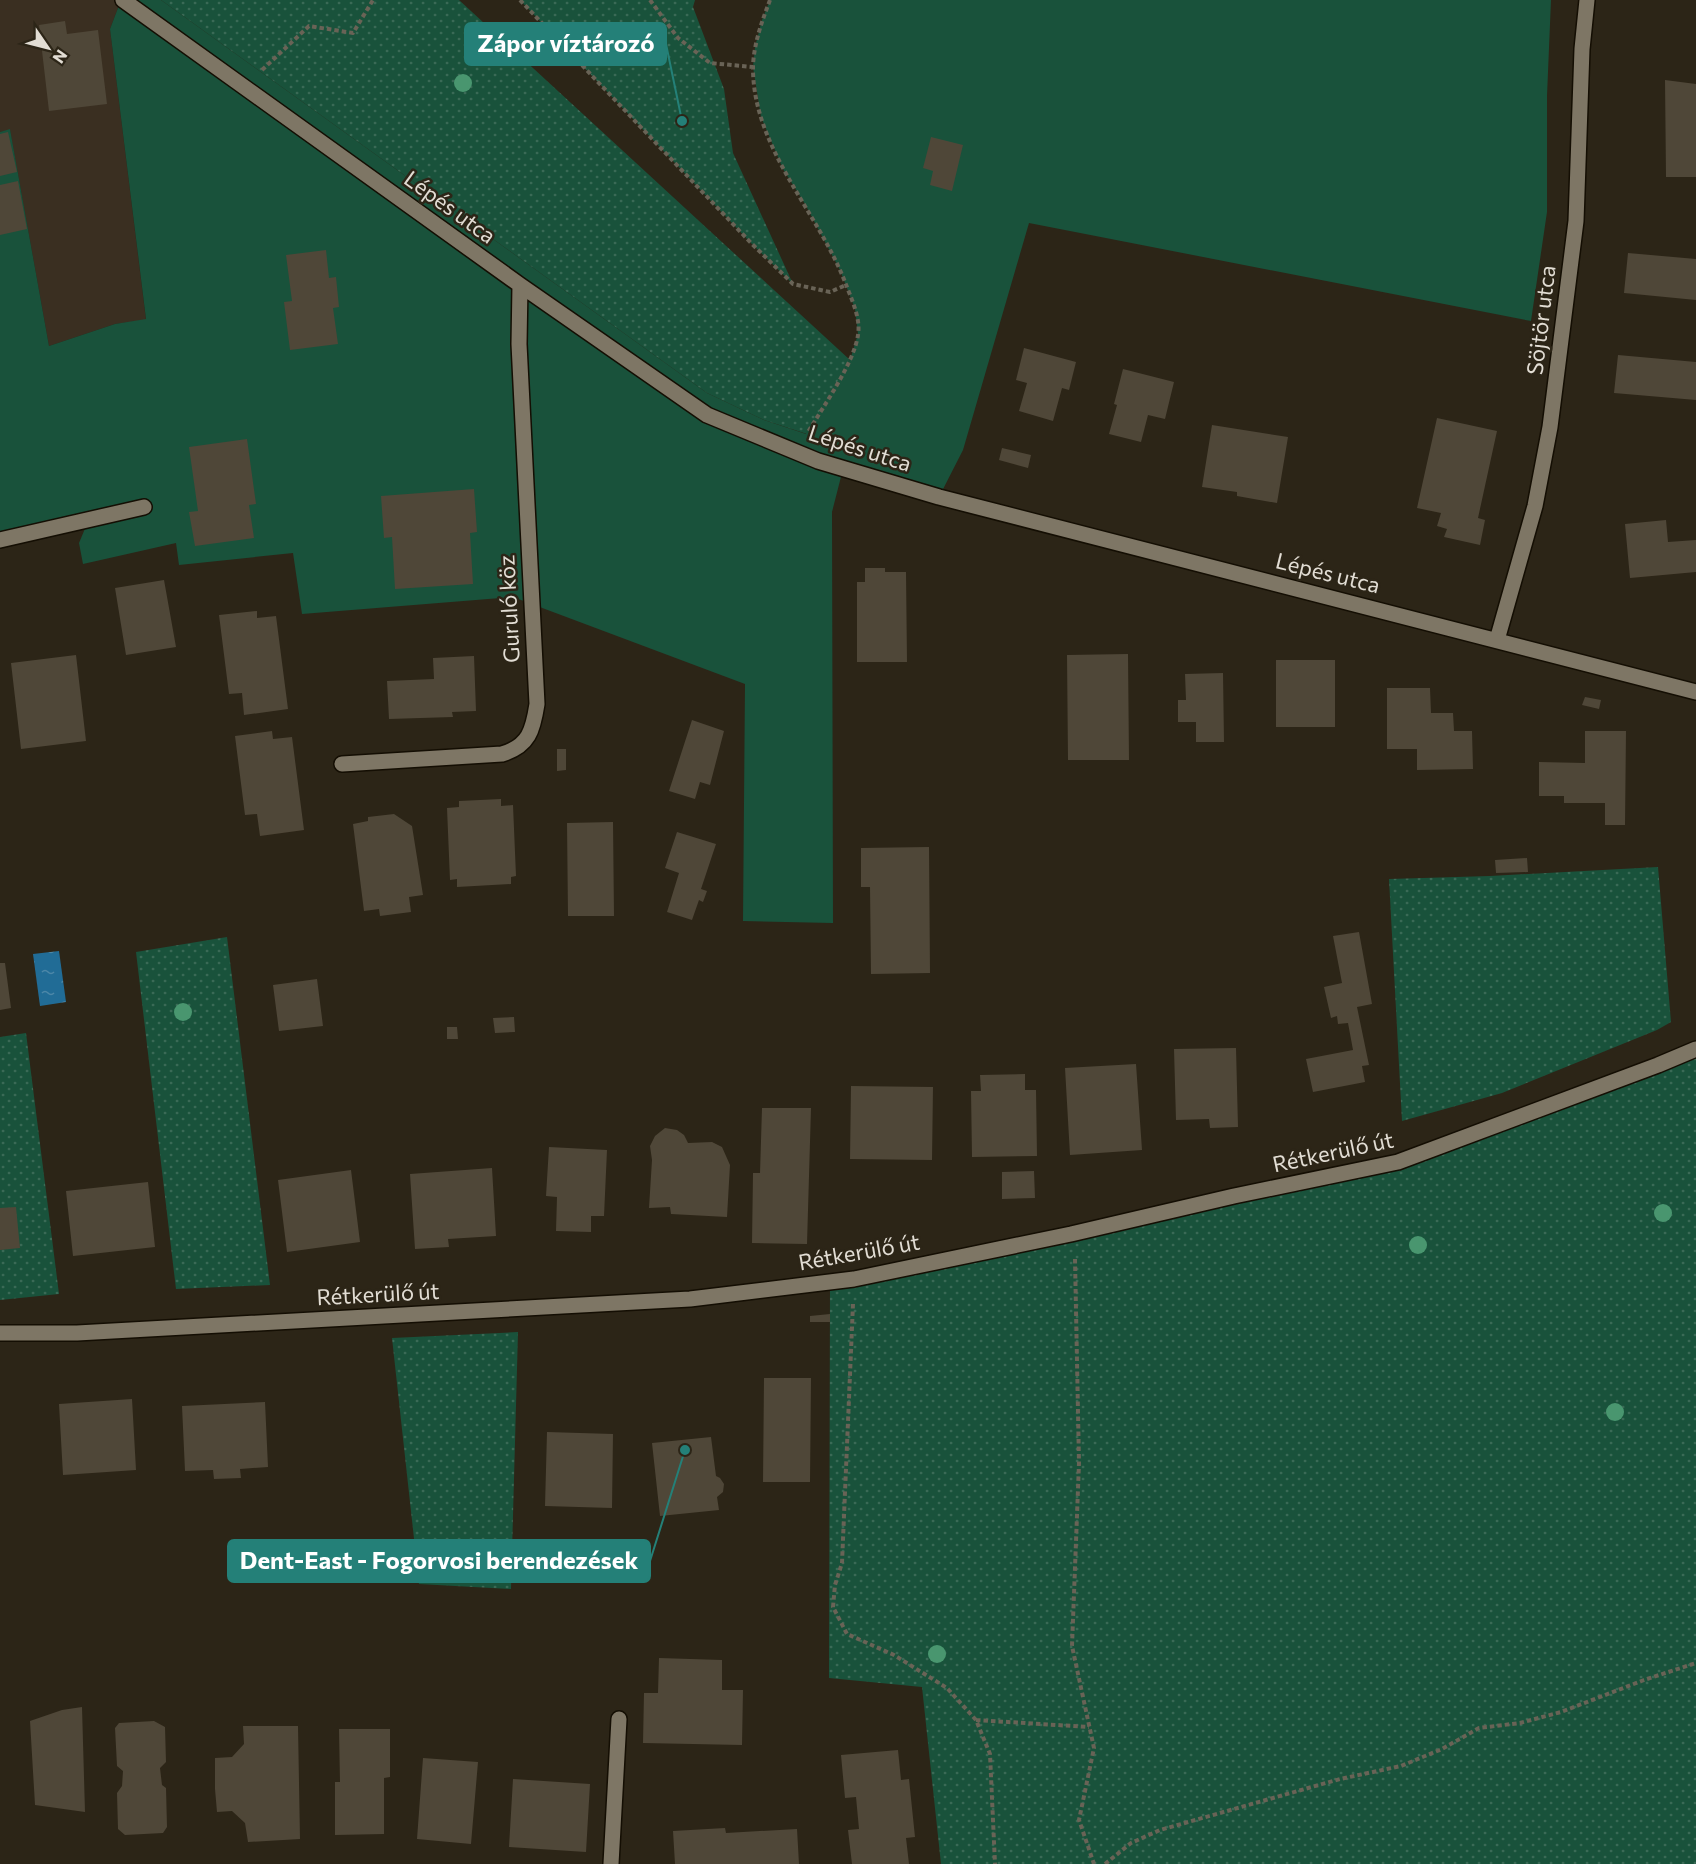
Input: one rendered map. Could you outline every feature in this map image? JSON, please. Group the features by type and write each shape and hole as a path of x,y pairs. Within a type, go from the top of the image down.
{"street":[{"name":"Lépés utca","path":"123,0 520,285 707,415 818,461 939,496 1696,692"},
{"name":"Söjtör utca","path":"1497,640 1535,506 1550,427 1576,221 1582,49 1587,0"},
{"name":"Guruló köz","path":"342,764 502,754 514,751 523,744 534,726 537,704 519,344 520,285"},
{"path":"0,540 144,507"},
{"name":"Rétkerülő út","path":"0,1333 77,1333 690,1299 854,1279 1398,1162 1696,1049"},
{"path":"611,1864 619,1719"}],"path":[{"path":"244,87 309,26 353,33 373,0"},
{"path":"520,0 793,284 830,292 846,285"},
{"path":"650,0 678,38 710,63 753,67"},
{"path":"770,0 755,47 753,67 761,117 783,169 805,204 840,270 855,309 858,334 850,360 807,434 818,461"},
{"path":"1075,1261 1079,1463 1072,1646 1094,1748 1079,1820 1094,1864"},
{"path":"854,1279 842,1563 835,1585 833,1607 847,1634 894,1654 947,1688 976,1720 990,1754 995,1864"},
{"path":"1104,1864 1131,1843 1160,1830 1340,1779 1401,1766 1442,1749 1479,1728 1520,1723 1561,1712 1696,1663"},
{"path":"976,1720 1089,1727"}],"shaded area":[{"path":"0,0 121,0 110,29 146,320 115,324 49,346 10,130 0,132"}],"green space":[{"path":"121,0 161,0 707,393 764,420 806,434 850,360 858,334 855,309 840,270 805,204 783,169 761,117 753,67 755,47 770,0 1551,0 1547,96 1547,212 1531,321 1029,223 963,450 939,497 843,469 832,512 833,923 743,921 745,684 513,597 302,614 293,553 179,565 176,543 83,564 79,543 89,519 0,540 0,132 10,129 49,346 115,324 146,319 110,29"},
{"path":"161,0 459,0 850,360 807,434 764,420 707,393"},
{"path":"520,0 695,0 693,7 724,89 733,153 793,284 751,243"},
{"path":"1658,867 1671,1022 1657,1030 1502,1093 1402,1121 1389,879"},
{"path":"227,937 270,1285 176,1289 136,952"},
{"path":"26,1033 59,1294 0,1300 0,1037"},
{"path":"1696,1049 1696,1864 941,1864 922,1687 829,1678 830,1282 1398,1162"},
{"path":"518,1332 511,1589 419,1584 392,1338"}],"water":[{"path":"59,951 66,1002 40,1006 33,954"}],"building":[{"path":"65,21 67,34 98,30 107,104 49,111 39,25"},
{"path":"1665,80 1696,84 1696,177 1666,177"},
{"path":"8,132 17,172 0,176 0,134"},
{"path":"931,137 963,145 952,191 930,185 933,171 923,168"},
{"path":"18,181 27,229 0,235 0,185"},
{"path":"326,250 329,278 336,277 339,307 333,308 338,344 290,350 284,302 292,301 286,255"},
{"path":"1628,253 1696,259 1696,300 1624,293"},
{"path":"1024,348 1076,362 1069,390 1062,388 1053,421 1019,411 1027,383 1016,380"},
{"path":"1618,355 1696,362 1696,400 1614,393"},
{"path":"1123,369 1174,382 1165,419 1148,415 1141,442 1109,434"},
{"path":"1437,418 1497,431 1478,518 1485,520 1480,545 1444,537 1447,529 1437,526 1441,513 1417,508"},
{"path":"1212,425 1288,437 1277,503 1237,496 1237,492 1202,487"},
{"path":"247,439 256,504 249,505 254,538 195,546 189,512 198,511 189,447"},
{"path":"1002,448 1031,455 1028,468 999,460"},
{"path":"474,489 477,532 470,533 473,584 395,589 392,537 384,538 381,496"},
{"path":"1666,520 1668,542 1696,540 1696,572 1630,578 1625,524"},
{"path":"865,568 885,568 885,572 906,572 907,662 857,662 857,582 865,582"},
{"path":"164,580 176,647 126,655 115,588"},
{"path":"257,611 257,618 276,616 288,709 244,715 242,693 229,694 219,615"},
{"path":"1128,654 1129,760 1068,760 1067,655"},
{"path":"76,655 86,741 21,749 11,663"},
{"path":"474,656 476,711 452,712 453,717 389,719 387,681 434,679 433,658"},
{"path":"1276,660 1335,660 1335,727 1276,727"},
{"path":"1223,673 1224,742 1196,742 1196,722 1178,722 1178,700 1186,700 1185,674"},
{"path":"1387,688 1430,688 1431,713 1453,713 1454,731 1472,731 1473,769 1417,770 1417,749 1387,749"},
{"path":"1585,697 1601,700 1599,709 1582,705"},
{"path":"692,720 724,731 710,785 700,782 695,799 669,791"},
{"path":"272,731 273,739 292,737 304,830 260,836 257,814 245,815 235,736"},
{"path":"1585,731 1626,731 1625,825 1605,825 1605,803 1564,803 1564,796 1539,796 1539,762 1585,763"},
{"path":"557,749 566,749 566,770 557,771"},
{"path":"501,799 501,806 513,805 516,876 511,877 511,884 457,887 457,879 450,880 447,808 459,807 459,801"},
{"path":"394,814 412,826 423,895 409,897 411,912 380,916 379,909 364,911 353,824 368,821 368,817"},
{"path":"613,822 614,916 568,916 567,823"},
{"path":"677,832 716,844 701,889 707,891 703,902 699,900 692,920 667,912 679,873 665,868"},
{"path":"929,847 930,973 871,974 870,887 861,887 861,848"},
{"path":"1527,858 1528,872 1496,873 1495,860"},
{"path":"1359,932 1372,1004 1357,1007 1369,1065 1362,1066 1365,1082 1313,1092 1306,1059 1353,1050 1348,1023 1338,1024 1337,1016 1331,1018 1324,987 1342,983 1333,936"},
{"path":"0,963 5,963 11,1008 0,1010"},
{"path":"317,979 323,1026 279,1031 273,985"},
{"path":"514,1017 515,1032 495,1033 493,1018"},
{"path":"447,1027 457,1027 458,1039 447,1039"},
{"path":"1236,1048 1238,1127 1210,1128 1209,1119 1176,1120 1174,1049"},
{"path":"1136,1064 1142,1150 1070,1155 1065,1068"},
{"path":"1025,1074 1025,1090 1036,1090 1037,1156 972,1157 971,1091 981,1091 980,1075"},
{"path":"851,1086 933,1087 932,1160 850,1159"},
{"path":"762,1108 811,1108 807,1244 752,1243 753,1173 760,1173"},
{"path":"665,1128 677,1130 684,1135 688,1143 712,1142 722,1147 730,1165 727,1217 671,1214 670,1207 649,1208 652,1160 650,1146 655,1136"},
{"path":"549,1147 607,1150 604,1216 591,1216 591,1232 556,1231 557,1197 546,1196"},
{"path":"492,1168 496,1236 448,1239 449,1247 415,1249 410,1174"},
{"path":"351,1170 360,1242 287,1252 278,1180"},
{"path":"1034,1171 1035,1198 1002,1199 1002,1172"},
{"path":"148,1182 155,1247 73,1256 66,1191"},
{"path":"16,1207 20,1248 0,1250 0,1208"},
{"path":"830,1314 830,1322 810,1322 810,1316"},
{"path":"764,1378 811,1378 810,1482 763,1482"},
{"path":"132,1399 136,1470 63,1475 59,1404"},
{"path":"265,1402 268,1467 240,1469 241,1478 214,1479 213,1470 185,1471 182,1406"},
{"path":"547,1432 613,1434 612,1508 545,1506"},
{"path":"711,1437 716,1476 724,1484 723,1492 717,1497 719,1510 660,1516 652,1443"},
{"path":"659,1658 722,1660 722,1690 743,1690 742,1745 643,1743 644,1693 658,1693"},
{"path":"82,1707 85,1812 35,1805 30,1721 62,1710"},
{"path":"154,1721 165,1727 166,1762 160,1768 162,1785 166,1788 167,1827 163,1833 125,1835 118,1829 117,1793 122,1786 123,1771 117,1766 115,1728 119,1723"},
{"path":"243,1726 298,1726 300,1839 248,1842 245,1823 232,1811 217,1812 215,1758 232,1757 244,1744"},
{"path":"339,1729 390,1729 390,1777 384,1778 384,1834 335,1835 335,1782 340,1782"},
{"path":"898,1750 901,1780 909,1779 915,1837 906,1838 909,1864 852,1864 848,1830 859,1829 856,1797 845,1798 841,1755"},
{"path":"423,1758 478,1762 471,1844 417,1839"},
{"path":"513,1779 590,1784 586,1852 509,1847"},
{"path":"725,1828 726,1833 797,1829 799,1864 675,1864 673,1831"}],"place":[{"name":"Zápor víztározó","path":"682,121"},
{"name":"Dent-East - Fogorvosi berendezések","path":"685,1450"}]}
